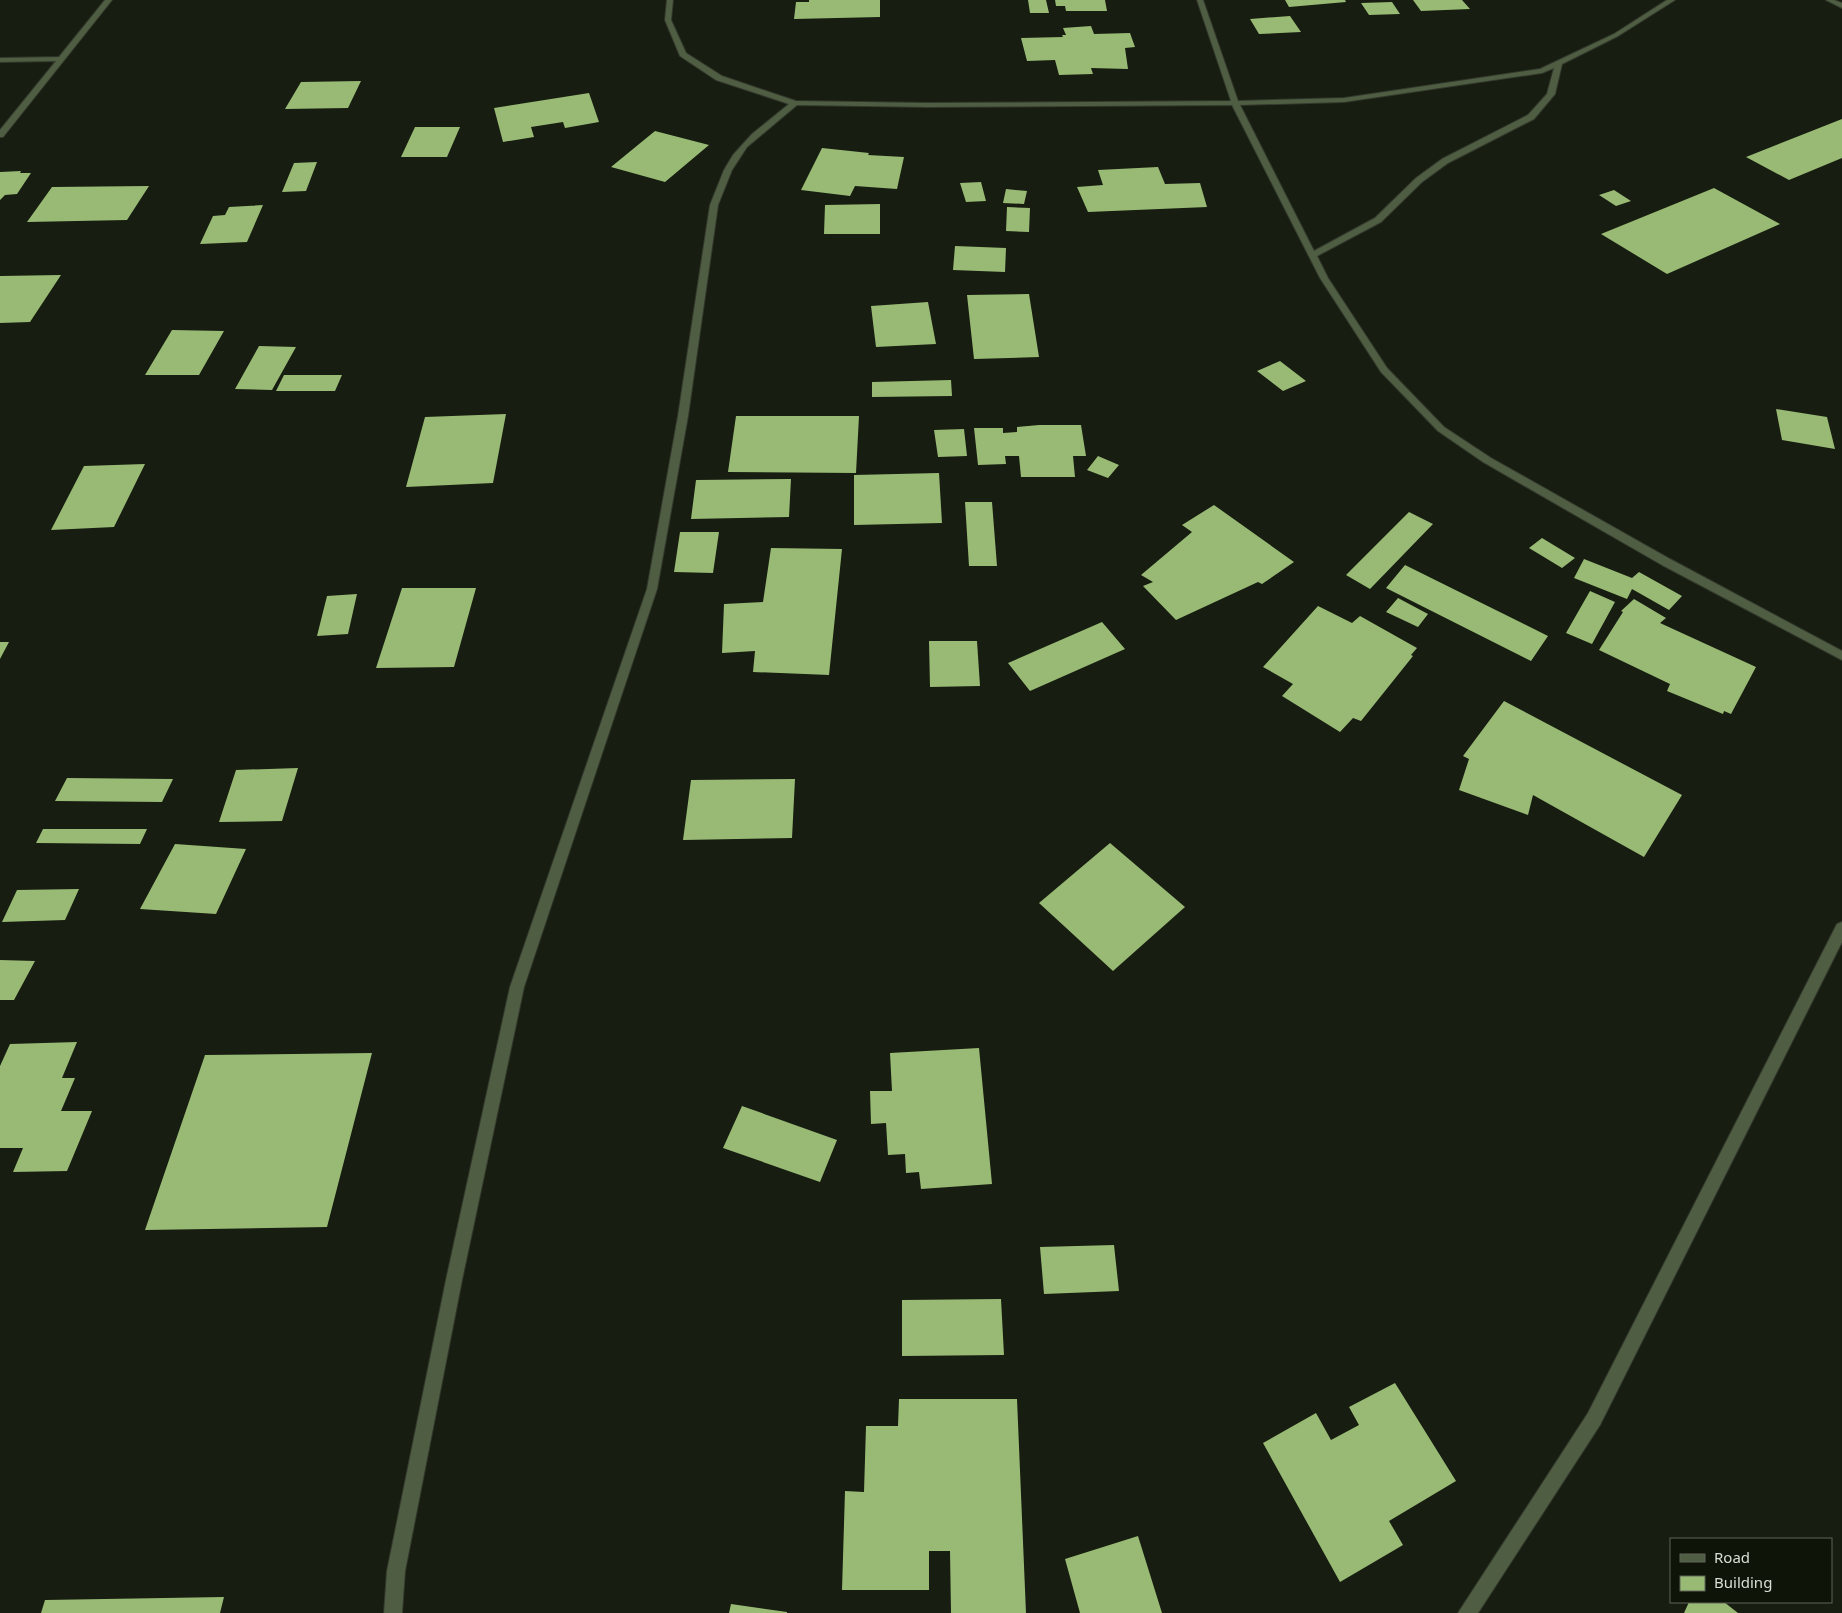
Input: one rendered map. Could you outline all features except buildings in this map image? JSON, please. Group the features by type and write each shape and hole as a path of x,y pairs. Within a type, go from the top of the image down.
{"street":[{"path":"0,135 109,0"},
{"path":"670,0 668,20 683,54 719,78 795,102 927,105 1235,103 1344,100 1542,71 1616,35 1672,0"},
{"path":"1200,0 1235,103 1312,255 1333,293 1384,370 1415,404 1441,429 1487,460 1657,557 1842,656"},
{"path":"1829,0 1842,6"},
{"path":"0,60 60,59"},
{"path":"1312,255 1378,220 1419,180 1445,161 1530,117 1551,94 1559,63"},
{"path":"393,1613 398,1561 456,1270 517,987 652,589 683,416 714,204 721,180 734,156 752,136 795,102"},
{"path":"1468,1613 1594,1418 1842,928"}]}
